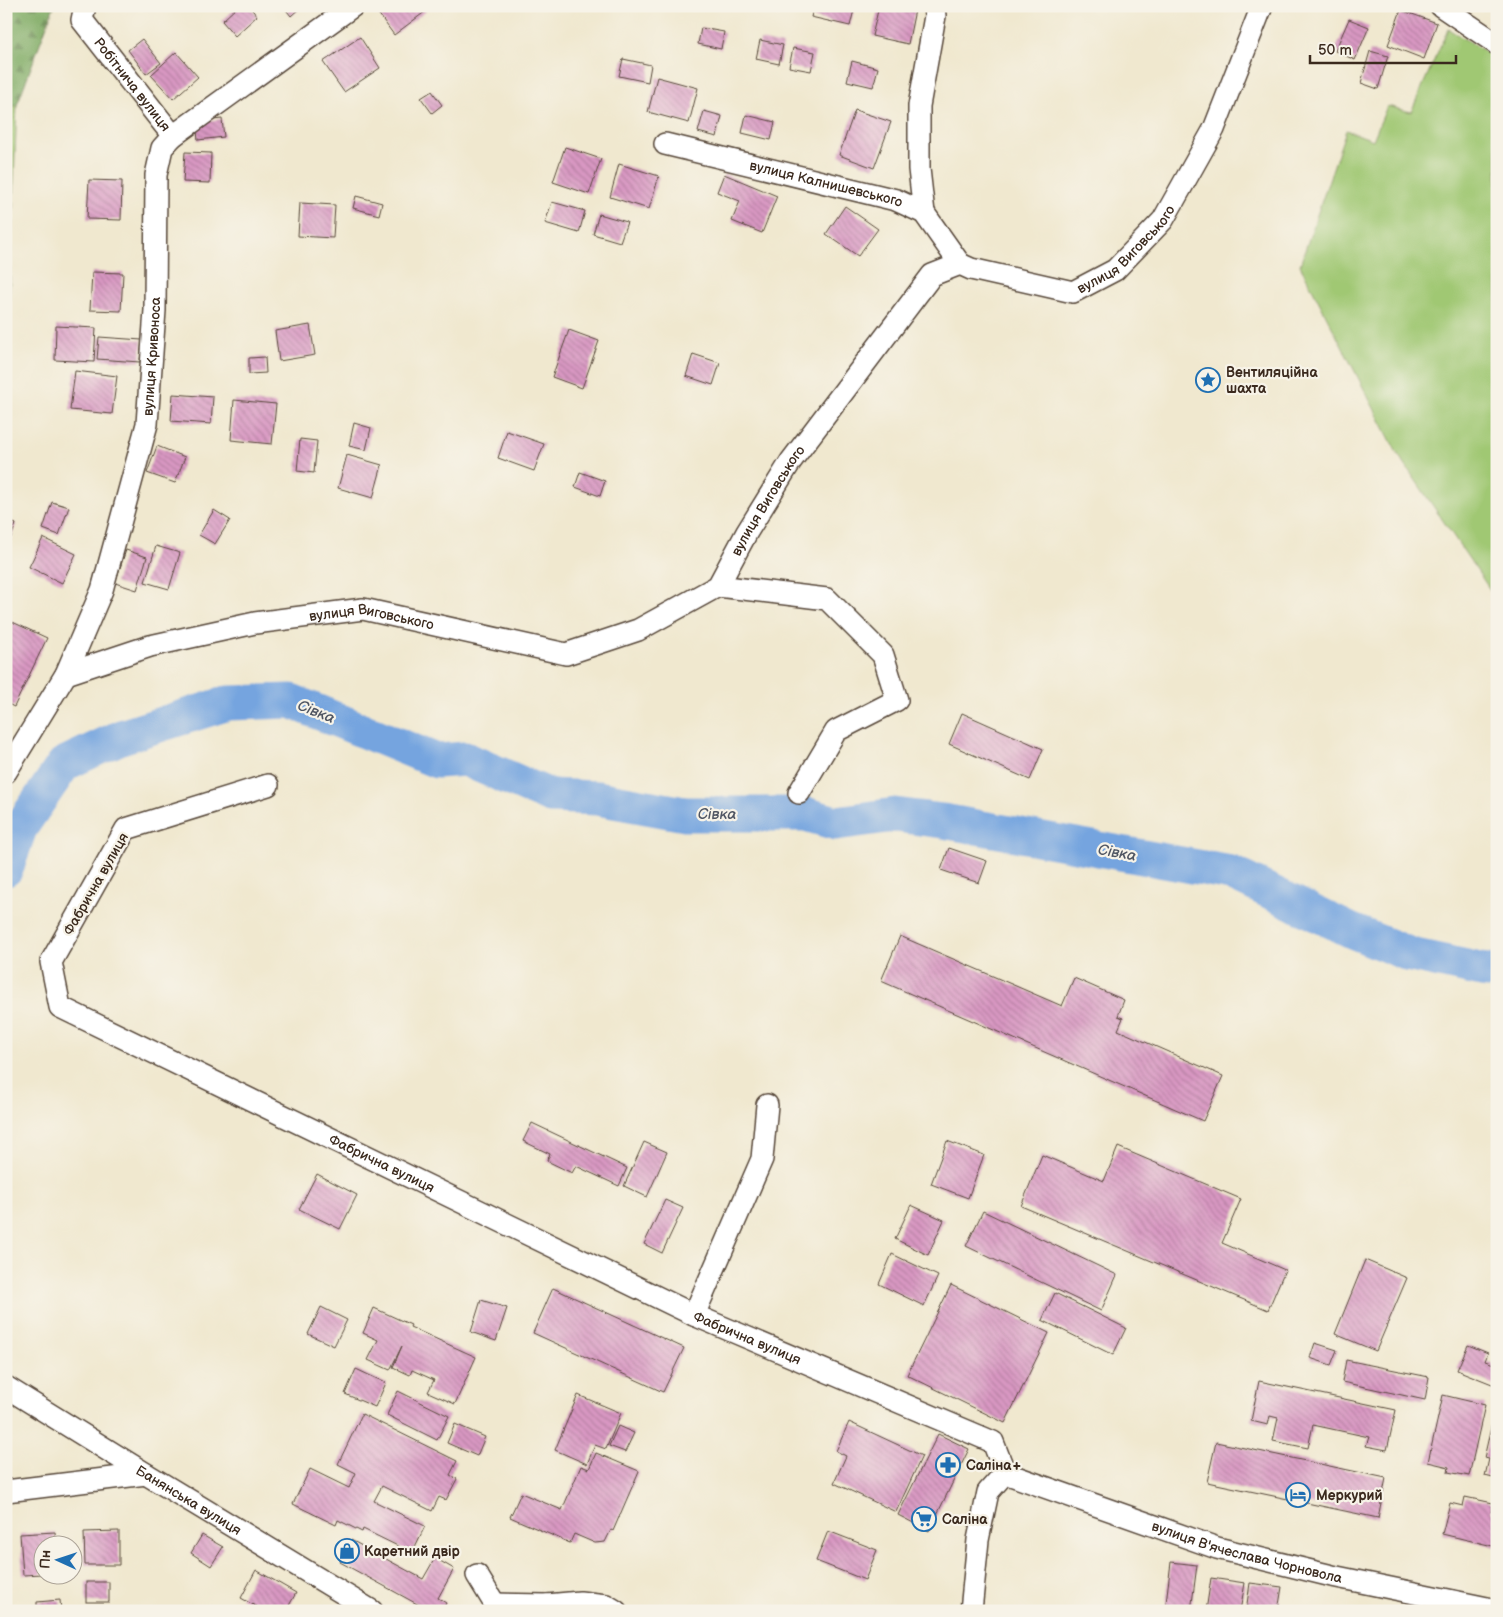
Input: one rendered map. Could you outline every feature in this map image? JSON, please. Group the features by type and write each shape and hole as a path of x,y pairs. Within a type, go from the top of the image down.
{"street":[{"name":"Робітнича вулиця","path":"85,6 82,20 173,136"},
{"name":"вулиця Кривоноса","path":"6,772 66,674 102,590 147,424 155,310 156,175 162,148 173,136 353,6"},
{"path":"924,213 919,169 919,106 935,16 934,6"},
{"name":"вулиця Виговського","path":"66,674 150,646 198,635 255,623 363,609 566,654 638,630 718,586 747,532 791,461 932,275 960,264 971,269 1073,292 1115,270 1163,220 1214,129 1262,6"},
{"path":"1441,6 1497,44"},
{"name":"вулиця Калнишевського","path":"665,144 896,200 924,213 960,264"},
{"path":"718,586 828,599 883,655 897,700 836,731 799,793"},
{"name":"Фабрична вулиця","path":"268,785 126,829 51,962 60,1007 694,1315 993,1442 1005,1473"},
{"path":"694,1315 762,1159 767,1105"},
{"name":"Банянська вулиця","path":"6,1387 372,1611"},
{"path":"971,1611 978,1540 988,1492 1005,1473"},
{"name":"вулиця В'ячеслава Чорновола","path":"1005,1473 1217,1548 1332,1576 1497,1610"},
{"path":"6,1490 146,1474"},
{"path":"476,1574 497,1607 543,1608 580,1602 606,1604 616,1611"}],"green space":[{"path":"6,6 54,6 17,105 6,108"},
{"path":"1448,29 1497,60 1497,600 1397,453 1300,265 1346,130 1373,140 1387,106 1411,112"},
{"path":"17,105 7,354 6,365 6,108"}],"building":[{"path":"238,6 249,6 257,16 235,36 222,21"},
{"path":"283,6 302,6 291,16"},
{"path":"379,6 423,6 426,11 394,35 375,9"},
{"path":"814,6 855,6 850,26 811,17"},
{"path":"879,6 898,6 915,10 908,44 872,36"},
{"path":"1401,10 1437,23 1424,59 1388,45"},
{"path":"1349,19 1369,27 1355,60 1335,51"},
{"path":"701,28 724,32 721,49 698,44"},
{"path":"360,37 380,68 344,92 323,62"},
{"path":"142,39 161,63 146,74 128,50"},
{"path":"760,40 783,45 779,64 756,59"},
{"path":"793,48 815,52 811,71 789,67"},
{"path":"1370,51 1388,56 1378,89 1361,83"},
{"path":"176,52 198,77 173,99 151,75"},
{"path":"623,59 651,65 648,82 619,76"},
{"path":"852,61 878,68 873,87 847,81"},
{"path":"657,77 698,88 689,123 648,112"},
{"path":"432,91 442,105 432,113 421,98"},
{"path":"855,110 891,122 874,168 839,155"},
{"path":"704,111 722,116 717,137 698,132"},
{"path":"746,115 775,122 771,140 742,133"},
{"path":"222,119 224,137 198,140 196,122"},
{"path":"565,147 601,159 589,194 553,182"},
{"path":"185,152 211,153 210,183 183,182"},
{"path":"619,164 659,176 649,209 610,197"},
{"path":"724,174 777,196 762,233 732,221 740,201 717,192"},
{"path":"89,180 122,181 121,220 87,219"},
{"path":"356,196 382,203 379,215 353,208"},
{"path":"552,202 585,211 579,233 545,223"},
{"path":"300,203 335,205 333,238 298,236"},
{"path":"845,206 878,229 858,256 826,234"},
{"path":"599,214 627,222 620,242 593,234"},
{"path":"92,272 123,273 121,311 90,310"},
{"path":"310,325 315,355 279,361 275,331"},
{"path":"56,326 96,328 94,362 55,360"},
{"path":"569,330 599,341 582,388 552,377"},
{"path":"99,337 142,340 140,362 97,359"},
{"path":"693,354 720,363 713,385 686,376"},
{"path":"265,357 266,373 249,374 249,358"},
{"path":"75,371 117,376 112,414 70,410"},
{"path":"173,394 213,397 211,424 171,421"},
{"path":"234,400 276,404 272,444 231,440"},
{"path":"354,423 371,428 366,450 349,446"},
{"path":"507,431 544,444 534,471 498,458"},
{"path":"300,439 317,441 314,473 297,471"},
{"path":"157,446 185,457 175,483 147,473"},
{"path":"347,455 382,465 373,498 338,488"},
{"path":"580,472 605,481 600,496 575,487"},
{"path":"52,502 69,507 59,535 43,529"},
{"path":"214,510 230,520 215,544 199,535"},
{"path":"6,520 16,524 8,545 6,544"},
{"path":"43,538 76,554 62,583 29,567"},
{"path":"156,546 180,553 169,589 145,582"},
{"path":"126,550 147,557 137,590 115,583"},
{"path":"6,619 47,638 14,707 6,703"},
{"path":"962,713 1043,749 1030,780 949,744"},
{"path":"949,848 987,861 979,883 941,870"},
{"path":"900,936 1062,1006 1074,978 1124,1000 1118,1016 1123,1018 1118,1030 1223,1076 1203,1121 881,981"},
{"path":"532,1123 627,1168 619,1186 576,1166 572,1173 547,1161 550,1154 523,1141"},
{"path":"947,1141 984,1155 968,1198 931,1184"},
{"path":"644,1142 667,1152 647,1197 624,1186"},
{"path":"1118,1147 1241,1199 1222,1243 1285,1270 1268,1310 1021,1206 1042,1155 1104,1181"},
{"path":"317,1174 357,1195 340,1229 299,1209"},
{"path":"665,1200 683,1208 662,1253 644,1244"},
{"path":"911,1205 944,1220 928,1255 895,1239"},
{"path":"983,1211 1117,1275 1101,1311 966,1246"},
{"path":"892,1254 938,1276 924,1306 879,1284"},
{"path":"1365,1260 1407,1278 1376,1351 1335,1334"},
{"path":"951,1285 1049,1333 1005,1423 907,1375"},
{"path":"553,1288 684,1348 663,1392 533,1333"},
{"path":"1055,1293 1126,1328 1113,1355 1042,1320"},
{"path":"481,1300 507,1308 496,1341 471,1332"},
{"path":"321,1307 347,1320 334,1346 308,1334"},
{"path":"374,1308 411,1325 410,1327 476,1357 455,1404 428,1392 434,1380 412,1370 410,1375 393,1367 402,1346 390,1370 368,1360 378,1340 363,1333"},
{"path":"1315,1343 1337,1350 1331,1365 1310,1358"},
{"path":"1468,1345 1488,1353 1485,1361 1497,1365 1497,1386 1457,1370"},
{"path":"1346,1360 1429,1377 1425,1400 1342,1382"},
{"path":"356,1369 386,1383 375,1407 345,1394"},
{"path":"1259,1381 1396,1410 1387,1450 1366,1446 1369,1437 1313,1425 1308,1448 1273,1441 1278,1418 1270,1416 1268,1425 1251,1421"},
{"path":"398,1391 449,1416 437,1440 387,1415"},
{"path":"578,1395 621,1413 606,1449 595,1445 587,1464 555,1450"},
{"path":"1443,1395 1485,1405 1469,1476 1448,1472 1449,1467 1428,1462"},
{"path":"362,1414 457,1461 450,1475 457,1479 446,1500 439,1497 432,1511 382,1486 374,1501 425,1526 412,1553 363,1529 362,1532 338,1520 336,1525 293,1504 310,1469 349,1488 356,1473 338,1464"},
{"path":"849,1422 922,1456 896,1512 834,1483 846,1456 836,1451"},
{"path":"1492,1423 1497,1425 1497,1479 1485,1476 1489,1459 1484,1458"},
{"path":"455,1424 485,1437 477,1456 447,1443"},
{"path":"618,1426 634,1433 625,1452 609,1446"},
{"path":"938,1434 969,1449 929,1531 898,1515"},
{"path":"1216,1442 1386,1478 1378,1518 1207,1482"},
{"path":"596,1453 639,1471 613,1531 611,1530 605,1542 595,1543 574,1534 570,1543 510,1517 521,1493 562,1510 581,1466 589,1469"},
{"path":"1465,1497 1493,1503 1491,1512 1497,1514 1497,1547 1442,1534 1450,1503 1463,1506"},
{"path":"119,1531 119,1565 85,1565 84,1532"},
{"path":"828,1531 877,1550 865,1580 816,1561"},
{"path":"55,1532 55,1534 32,1534 32,1575 23,1575 20,1534"},
{"path":"202,1535 223,1547 211,1566 191,1553"},
{"path":"351,1540 423,1579 435,1558 454,1569 438,1598 446,1603 442,1611 430,1611 340,1562"},
{"path":"1171,1562 1197,1565 1191,1611 1165,1611"},
{"path":"256,1570 296,1593 286,1611 264,1611 241,1598"},
{"path":"1211,1578 1245,1583 1240,1611 1206,1611"},
{"path":"86,1582 109,1582 109,1602 86,1602"},
{"path":"1250,1583 1282,1587 1278,1611 1246,1611"},
{"path":"60,1600 61,1611 37,1611 37,1602"}],"waterway":[{"name":"Сівка","path":"6,869 20,828 64,764 121,737 228,703 291,701 437,761 465,759 550,796 597,798 685,814 805,814 836,823 895,815 943,821 1231,873 1352,931 1411,955 1486,971 1497,970"}],"place":[{"name":"Вентиляційна шахта","path":"1208,380"},
{"name":"Саліна+","path":"948,1465"},
{"name":"Меркурий","path":"1298,1495"},
{"name":"Саліна","path":"924,1519"},
{"name":"Каретний двір","path":"347,1551"}]}
